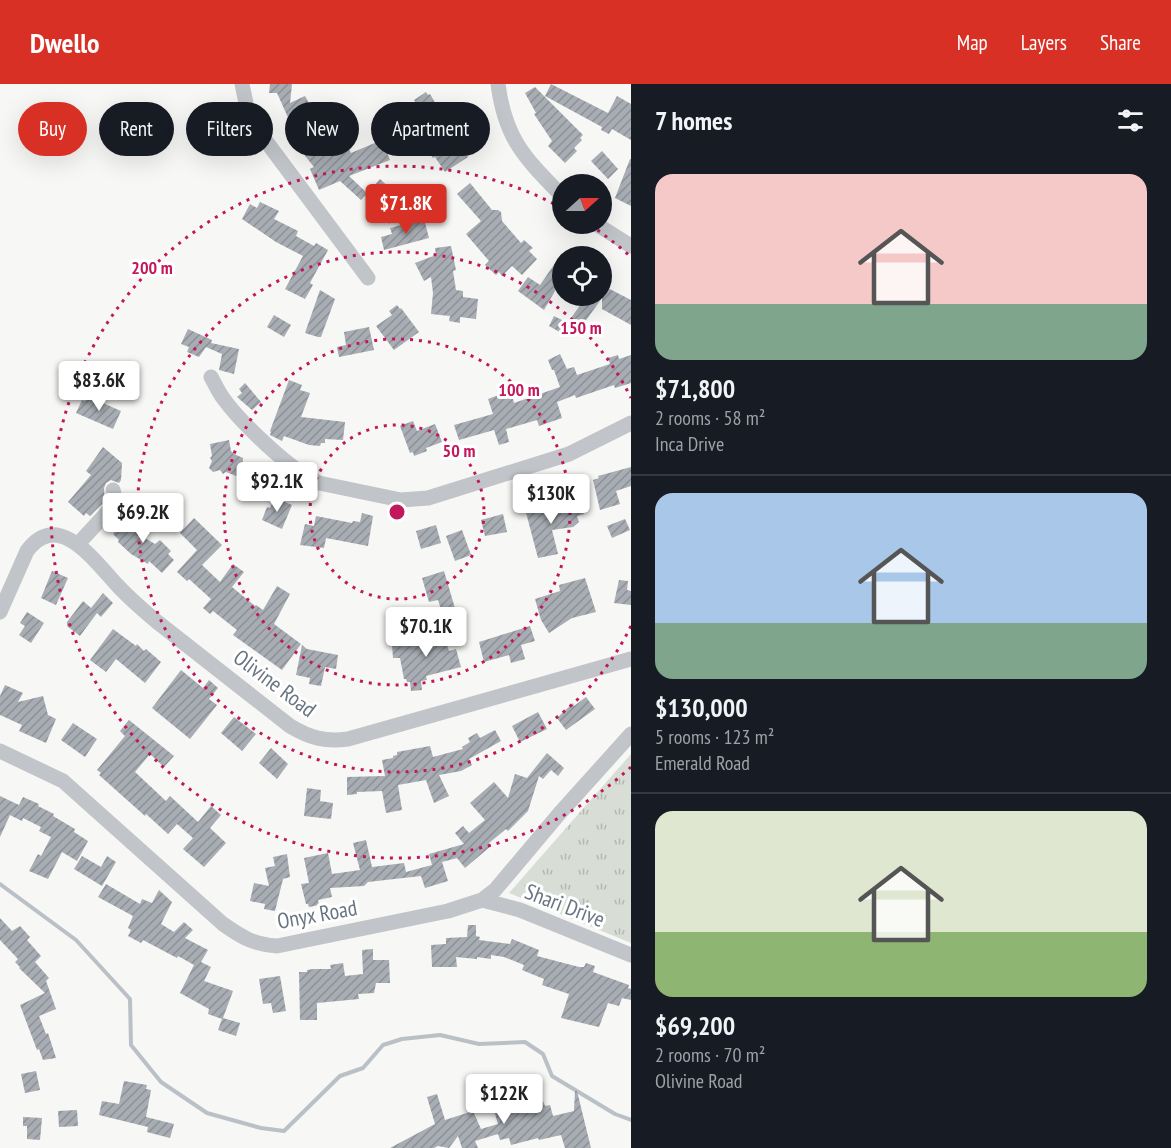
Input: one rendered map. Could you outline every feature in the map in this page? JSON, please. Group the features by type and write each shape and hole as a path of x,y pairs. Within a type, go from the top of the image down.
{"street":[{"path":"242,84 247,108 260,134 368,278"},
{"path":"498,84 502,110 519,150 552,185"},
{"path":"612,234 631,246"},
{"path":"211,377 223,398 234,411 261,438 308,478 319,483 401,500 428,498 549,462 631,423"},
{"path":"78,544 114,505 116,499 113,490"},
{"name":"Olivine Road","path":"0,612 27,551 37,540 51,535 65,537 78,544 156,621 290,726 305,735 320,740 348,739 631,659"},
{"name":"Onyx Road","path":"0,751 63,781 223,924 245,940 261,945 277,946 296,944 448,911 482,900 495,890 631,734"},
{"name":"Shari Drive","path":"482,900 520,910 631,955"}],"green space":[{"path":"631,754 631,943 509,893"}],"building":[{"path":"270,84 292,84 290,102 285,102 285,111 277,93 269,93"},
{"path":"551,84 608,113 617,96 631,104 631,140 612,129 609,134 601,130 602,127 545,96"},
{"path":"535,87 583,135 580,138 582,140 574,148 577,151 565,163 548,146 552,141 534,114 536,113 525,93"},
{"path":"426,92 435,102 415,102 414,100"},
{"path":"305,96 308,102 292,102"},
{"path":"371,145 371,156 388,156 390,160 349,176 367,193 361,200 340,181 319,190 310,169 314,167 305,156 359,156 359,150"},
{"path":"602,151 618,169 612,175 603,174 591,161"},
{"path":"432,156 468,157 445,172 435,157"},
{"path":"631,159 631,206 615,198"},
{"path":"380,179 407,204 389,224 384,203 379,209 365,196"},
{"path":"470,183 492,210 501,212 502,221 521,243 524,240 533,248 529,251 537,259 522,275 512,266 502,276 499,272 496,275 485,265 489,261 466,234 481,221 457,194"},
{"path":"260,202 279,211 274,219 298,231 296,236 314,246 316,243 328,250 310,283 313,285 305,299 285,289 303,256 276,242 242,219 250,204 257,208"},
{"path":"424,219 429,238 384,250 381,237 392,234 390,228"},
{"path":"451,246 456,270 453,271 456,290 463,291 463,297 478,299 476,319 460,317 460,323 449,321 450,316 431,314 433,293 431,277 424,281 415,263 436,255 435,248"},
{"path":"552,268 552,296 544,310 518,291 528,277 540,285"},
{"path":"320,290 335,299 321,337 318,337 305,333"},
{"path":"612,290 631,300 631,325 602,309 602,306 612,306"},
{"path":"397,305 419,332 394,350 376,326 392,315 389,311"},
{"path":"580,306 596,306 579,330 568,322"},
{"path":"274,315 291,325 284,337 267,327"},
{"path":"554,316 568,323 563,334 549,326"},
{"path":"369,327 374,350 339,357 337,347 346,345 344,332"},
{"path":"188,329 212,340 211,343 239,349 234,374 219,370 222,354 206,347 199,357 187,352 189,347 181,344"},
{"path":"560,354 567,369 574,367 577,375 610,364 608,358 618,355 619,359 631,355 631,383 615,388 614,385 576,398 575,395 557,402 562,418 539,426 537,420 506,429 509,442 499,445 494,430 459,440 454,425 493,414 488,399 511,390 514,403 560,387 548,360"},
{"path":"289,380 302,385 300,390 310,393 301,417 345,422 343,440 325,439 325,443 321,443 320,446 309,445 284,436 282,441 270,435"},
{"path":"245,383 261,402 252,410 237,397 242,393 239,389"},
{"path":"87,396 121,411 113,429 76,413 82,400 85,401"},
{"path":"413,421 417,431 435,424 442,442 414,456 413,452 410,453 400,426"},
{"path":"229,440 231,451 243,458 242,473 236,476 226,472 223,474 220,470 213,472 209,468 212,461 210,444"},
{"path":"103,447 122,463 121,480 119,483 111,480 106,483 105,501 90,516 86,513 84,516 68,502 91,475 86,471"},
{"path":"631,467 631,486 616,491 620,504 600,510 593,480 599,478 598,476"},
{"path":"275,498 292,505 282,529 262,520 267,507 270,508"},
{"path":"581,502 584,514 577,516 579,522 573,527 552,530 558,554 538,558 525,509 543,505 544,511 567,503"},
{"path":"141,512 150,520 138,534 155,544 160,540 171,551 168,554 174,560 162,573 149,561 148,564 131,554 113,534 125,520 130,524"},
{"path":"362,513 373,516 368,546 326,538 324,548 300,545 305,524 314,526 316,516 352,523 353,521 360,522"},
{"path":"503,514 507,532 485,536 481,520"},
{"path":"194,518 222,545 202,565 220,582 233,564 244,572 232,587 263,610 277,586 290,594 274,624 301,644 282,670 233,635 237,630 213,611 210,614 203,608 211,599 189,579 187,581 177,572 197,550 180,533"},
{"path":"625,519 630,530 612,538 607,526"},
{"path":"436,525 441,543 421,549 416,531"},
{"path":"462,530 471,555 455,561 446,536"},
{"path":"52,571 68,578 56,605 41,598"},
{"path":"444,571 457,615 444,619 438,600 429,602 422,578"},
{"path":"585,578 596,612 572,618 549,633 541,620 535,599 560,591 559,585"},
{"path":"619,580 628,581 627,590 631,591 631,605 614,603"},
{"path":"103,593 113,603 101,617 97,613 80,636 67,626 67,622 83,601 91,608"},
{"path":"27,612 44,623 31,643 19,635 25,626 20,623"},
{"path":"440,622 449,651 456,649 461,667 426,676 427,680 421,681 422,690 411,691 410,682 404,679 400,658 393,658 392,645 434,643 428,625"},
{"path":"530,626 535,641 521,645 525,659 511,663 509,655 484,662 479,642"},
{"path":"113,629 144,651 146,649 161,662 145,683 116,659 106,672 90,660"},
{"path":"302,645 307,649 338,655 336,669 325,667 321,686 309,684 310,678 296,675"},
{"path":"181,670 203,688 209,680 218,688 209,699 217,705 190,739 152,708"},
{"path":"5,685 23,693 18,702 43,696 48,715 56,719 46,743 19,731 22,725 0,715 0,696"},
{"path":"586,697 595,709 566,730 557,718 573,703 574,706"},
{"path":"538,712 547,729 520,742 512,726"},
{"path":"234,717 256,734 242,751 221,733"},
{"path":"129,720 174,756 164,767 150,754 135,772 166,801 170,796 198,822 211,806 221,815 210,828 226,843 204,867 183,849 193,838 177,824 168,834 99,775 101,773 97,770 125,736 120,731"},
{"path":"73,723 97,739 85,757 61,740"},
{"path":"495,730 501,741 469,759 472,765 461,771 439,775 449,796 434,803 426,780 398,785 402,810 386,813 382,791 357,792 357,794 347,795 347,777 385,776 382,760 393,758 397,752 430,746 433,757 463,749 462,747 470,742 468,738 477,733 480,738"},
{"path":"271,748 288,764 277,779 259,763"},
{"path":"547,753 564,768 558,776 551,770 543,779 539,776 528,811 508,831 506,829 489,843 491,846 465,868 457,858 442,862 448,881 425,888 421,876 368,882 364,886 330,888 332,897 318,900 319,905 309,907 306,904 301,884 309,883 304,858 328,853 332,874 360,870 353,843 366,840 372,867 404,863 406,872 432,865 429,854 464,844 455,833 463,826 469,833 485,820 470,803 494,782 508,798 515,774 527,778"},
{"path":"307,788 321,790 320,801 333,803 331,819 304,816"},
{"path":"0,796 19,805 23,797 39,804 38,806 75,829 74,832 88,841 77,861 62,852 48,879 29,871 38,854 41,856 51,837 39,831 41,827 23,818 22,821 10,815 0,837"},
{"path":"287,854 290,877 283,879 275,911 264,909 265,904 250,901 254,883 269,886 265,868 275,866 273,857"},
{"path":"82,856 101,867 107,856 116,862 102,886 74,869"},
{"path":"106,884 140,904 142,899 152,903 159,890 172,902 161,924 174,932 184,922 193,930 185,938 208,950 201,962 211,967 204,981 233,991 223,1018 240,1023 236,1036 218,1030 222,1019 208,1014 209,1009 180,993 194,965 143,940 141,943 128,936 131,930 128,928 133,916 98,897"},
{"path":"0,918 12,931 20,926 30,937 27,940 41,956 35,962 49,978 46,981 56,1009 39,1016 46,1034 48,1033 56,1058 43,1060 39,1049 37,1050 20,1005 45,993 19,968 15,962 18,959 0,940"},
{"path":"468,925 476,925 476,936 480,937 479,940 510,944 512,939 539,950 537,956 579,967 584,967 586,963 595,966 593,972 629,985 631,1000 622,998 619,1006 608,1003 599,1027 561,1018 569,994 542,985 544,979 522,970 524,965 504,957 491,955 491,959 477,957 477,959 456,957 457,967 432,967 431,945 446,944 446,938 467,937"},
{"path":"373,949 373,960 389,960 390,983 376,983 374,993 358,994 359,999 317,1003 317,1020 300,1020 299,972 331,969 330,965 343,963 345,976 363,974 362,950"},
{"path":"280,976 286,1011 273,1013 271,1003 263,1004 259,979"},
{"path":"36,1071 40,1090 25,1093 21,1074"},
{"path":"124,1081 147,1085 146,1089 151,1090 146,1117 174,1124 170,1138 147,1132 148,1127 99,1115 102,1101 119,1104"},
{"path":"510,1086 513,1097 527,1094 529,1104 543,1101 545,1106 550,1105 553,1116 574,1111 575,1091 577,1091 591,1148 565,1148 561,1135 511,1145 509,1138 500,1140 498,1134 475,1141 478,1148 462,1148 458,1136 449,1148 438,1146 434,1148 390,1148 435,1124 427,1097 437,1094 445,1120 473,1111 481,1129 498,1124 494,1110 499,1109 494,1091"},
{"path":"77,1110 78,1126 59,1127 58,1111"},
{"path":"23,1117 42,1118 40,1140 27,1139 27,1126 23,1126"}],"waterway":[{"path":"0,884 76,940 130,999 131,1045 161,1082 207,1113 261,1128 284,1131 340,1076 363,1068 383,1045 402,1039 440,1035 479,1044 525,1042 543,1054 552,1076 615,1114 631,1120"}]}
